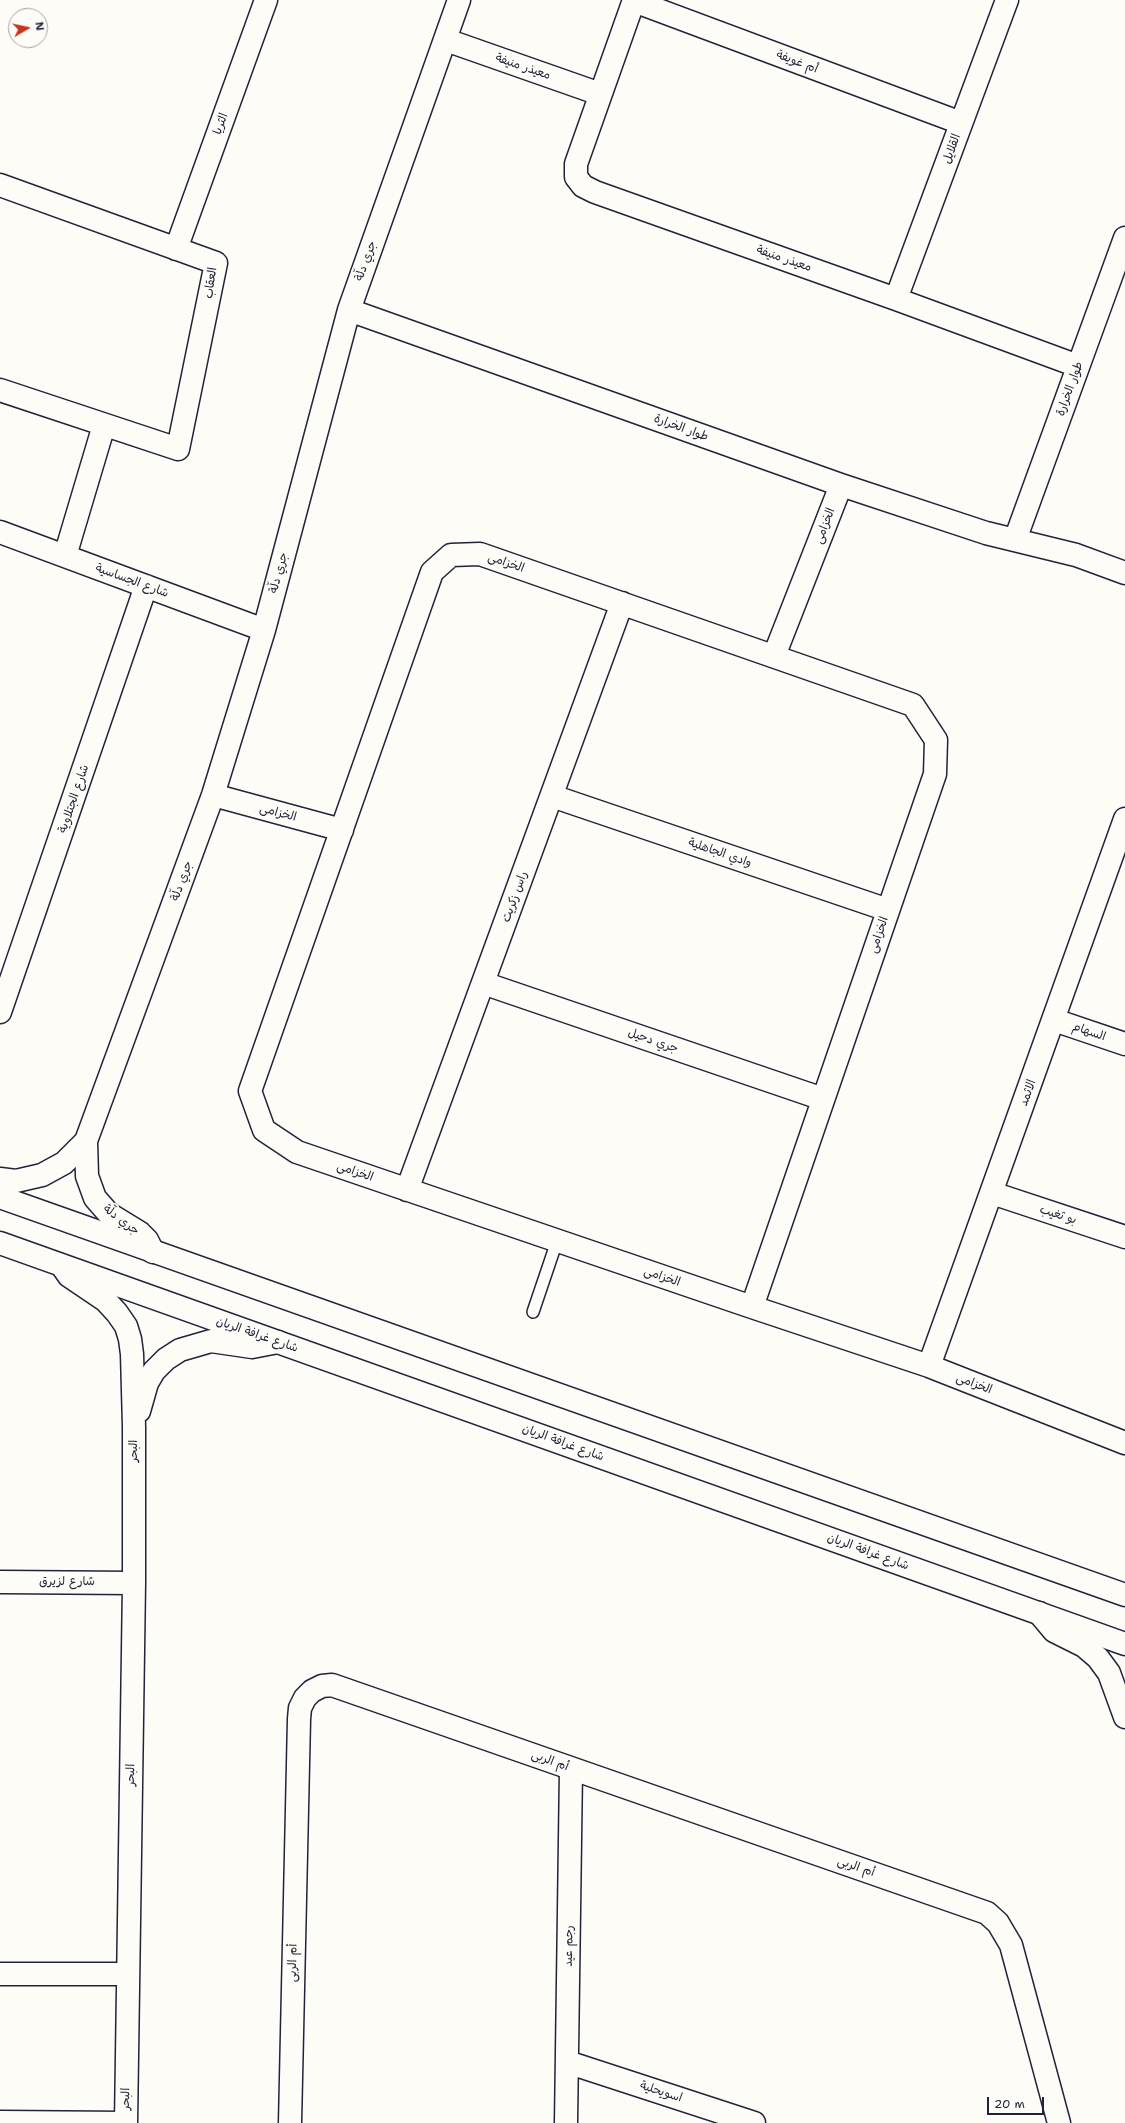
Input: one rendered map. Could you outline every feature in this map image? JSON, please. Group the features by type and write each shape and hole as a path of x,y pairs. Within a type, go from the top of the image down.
{"street":[{"name":"الثريا","path":"176,249 266,0"},
{"name":"جري دلّة","path":"153,1252 147,1240 140,1233 109,1214 95,1198 87,1176 86,1141 214,795 264,630 349,310 459,0"},
{"name":"معيذر منيفة","path":"634,0 576,164 576,177 583,186 595,192 896,298 1078,366"},
{"name":"أم غويفة","path":"634,0 961,124"},
{"name":"القلايل","path":"896,298 1007,0"},
{"name":"معيذر منيفة","path":"446,40 600,94"},
{"name":"العقاب","path":"0,185 216,263 178,450 0,390"},
{"name":"طوار الخرارة","path":"1015,540 1125,238"},
{"name":"طوار الخرارة","path":"349,310 841,485 986,533 1076,555 1125,573"},
{"path":"65,556 104,425"},
{"name":"الخزامى","path":"774,656 841,485"},
{"name":"شارع الجساسية","path":"0,532 264,630"},
{"name":"الخزامى","path":"752,1307 935,774 936,740 913,705 480,554 451,555 432,572 250,1091 264,1130 297,1152 557,1241 752,1307 929,1366 1125,1443"},
{"name":"شارع الجتلاوية","path":"0,1012 146,586"},
{"name":"راس زكريت","path":"407,1190 622,603"},
{"name":"الخزامى","path":"214,795 342,830"},
{"name":"وادي الجاهلية","path":"552,796 888,910"},
{"name":"الاثمد","path":"929,1366 1054,1020 1121,845 1125,819"},
{"name":"جري دحيل","path":"483,983 823,1099"},
{"name":"السهام","path":"1054,1020 1125,1044"},
{"name":"جري دلّة","path":"0,1179 16,1181 42,1175 64,1163 86,1141"},
{"name":"بو ثغيب","path":"992,1193 1125,1237"},
{"path":"0,1198 1125,1596"},
{"name":"شارع غرافة الريان","path":"0,1243 1125,1644"},
{"name":"البحر","path":"62,1266 69,1276 80,1286 106,1301 117,1313 126,1326 132,1354 134,1427 134,1583 126,2123"},
{"name":"البحر","path":"134,1427 147,1383 162,1363 180,1350 211,1341 252,1347 278,1342"},
{"name":"شارع لزيرق","path":"0,1582 134,1583"},
{"path":"1040,1613 1054,1631 1084,1646 1098,1658 1109,1672 1125,1717"},
{"name":"أم الربى","path":"290,2123 300,1708 305,1698 312,1691 322,1686 332,1685 987,1913 998,1923 1011,1945 1059,2123"},
{"name":"رجم عيد","path":"566,2123 571,1769"},
{"path":"0,1974 128,1974"},
{"name":"اسويحلية","path":"567,2062 754,2123"},
{"path":"0,2122 126,2123"}],"lane":[{"path":"533,1312 557,1241"}]}
